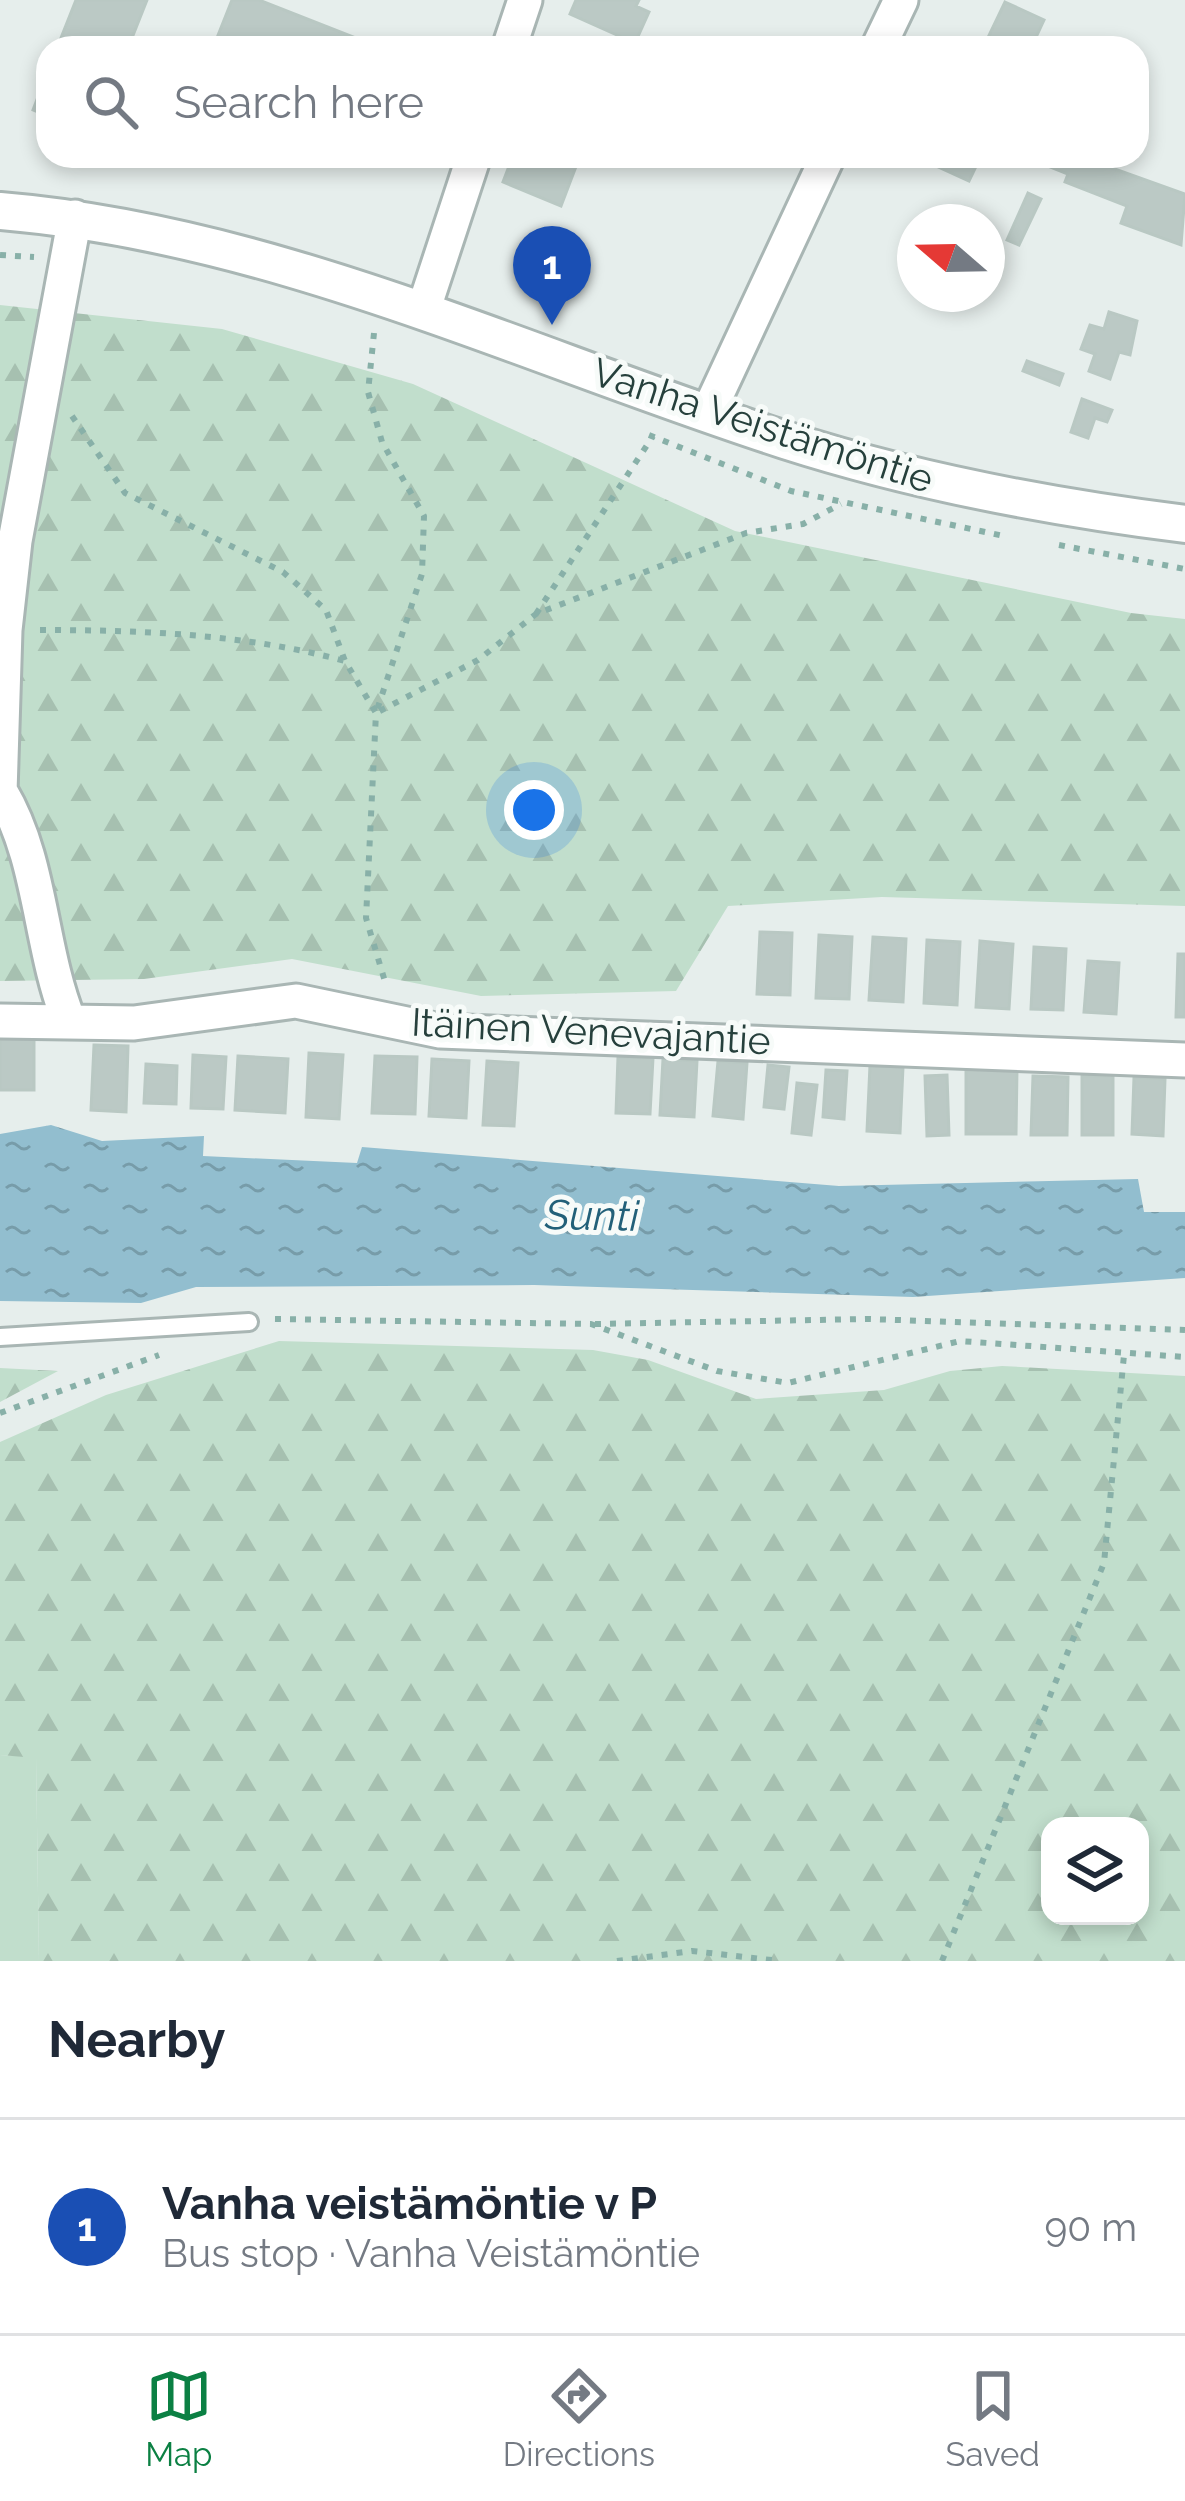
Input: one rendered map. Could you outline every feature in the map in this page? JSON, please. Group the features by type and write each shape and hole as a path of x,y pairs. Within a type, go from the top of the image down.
{"street":[{"path":"513,36 525,0"},
{"path":"884,36 901,0"},
{"path":"423,311 470,168"},
{"path":"708,413 822,168"},
{"name":"Vanha Veistämöntie","path":"0,211 75,217 244,255 423,311 708,413 901,475 1023,501 1182,516"},
{"path":"69,1021 47,961 22,827 1,792 5,630 75,217"},
{"name":"Itäinen Venevajantie","path":"0,1021 134,1023 296,1001 440,1031 1185,1060"}],"lane":[{"path":"0,1337 249,1322"}],"path":[{"path":"374,332 368,392 382,442 424,516 422,574 376,713 367,918 395,1022"},
{"path":"46,371 98,460 124,493 283,572 326,610 345,661 376,713"},
{"path":"536,614 653,436"},
{"path":"376,713 478,660 536,614 746,533 803,524 842,503"},
{"path":"5,630 121,629 274,642 345,661"},
{"path":"249,1322 290,1317 591,1324 869,1319 1185,1330"},
{"path":"591,1324 717,1371 788,1383 960,1341 1185,1357"},
{"path":"0,1413 167,1352"},
{"path":"942,1961 1104,1562 1124,1354"},
{"path":"617,1961 692,1951 780,1961"}],"green space":[{"path":"0,305 222,329 413,384 735,531 1131,613 1185,619 1185,906 882,897 728,906 676,991 481,996 292,959 144,979 0,981"},
{"path":"279,1341 593,1350 648,1360 756,1399 884,1390 950,1371 1002,1366 1185,1376 1185,1961 39,1961 36,1758 0,1755 0,1442 106,1395"},
{"path":"0,1368 58,1371 0,1402"},
{"path":"0,1755 36,1757 39,1961 0,1961"}],"water":[{"name":"Sunti","path":"51,1125 102,1141 204,1136 203,1156 357,1163 362,1147 839,1186 1138,1179 1144,1212 1185,1212 1185,1278 913,1297 534,1285 196,1287 141,1303 0,1301 0,1134"}],"building":[{"path":"76,0 147,0 133,36 62,36"},
{"path":"232,0 259,0 350,36 218,36"},
{"path":"576,0 639,0 636,6 649,12 638,36 619,36 570,14"},
{"path":"1005,2 1044,20 1037,36 989,36"},
{"path":"508,168 575,168 561,206 503,182"},
{"path":"940,168 975,168 969,181"},
{"path":"1053,168 1112,168 1185,194 1181,245 1121,223 1127,206 1065,182 1068,174"},
{"path":"1028,193 1041,199 1019,245 1007,240"},
{"path":"1109,312 1137,321 1130,355 1119,352 1110,379 1089,371 1095,354 1081,349 1090,325 1104,329"},
{"path":"1027,361 1063,374 1059,385 1023,371"},
{"path":"1082,399 1112,410 1107,422 1095,418 1088,438 1071,432"},
{"path":"760,932 792,933 790,995 757,994"},
{"path":"819,935 852,937 849,999 816,998"},
{"path":"873,937 906,939 903,1002 869,1000"},
{"path":"927,940 960,942 957,1005 924,1003"},
{"path":"980,941 1013,944 1009,1009 976,1007"},
{"path":"1034,947 1066,949 1063,1010 1031,1009"},
{"path":"1178,954 1185,954 1185,1017 1176,1017"},
{"path":"1088,961 1119,963 1116,1014 1084,1012"},
{"path":"0,1036 34,1036 34,1090 0,1090"},
{"path":"94,1045 128,1046 126,1112 91,1110"},
{"path":"309,1053 343,1055 339,1119 306,1117"},
{"path":"193,1055 226,1057 223,1109 191,1108"},
{"path":"238,1056 288,1059 285,1113 235,1110"},
{"path":"375,1056 417,1057 415,1114 372,1113"},
{"path":"618,1057 653,1058 650,1114 616,1113"},
{"path":"432,1059 469,1061 466,1118 429,1116"},
{"path":"663,1059 697,1061 694,1117 660,1115"},
{"path":"487,1061 518,1063 514,1126 483,1125"},
{"path":"718,1061 747,1063 743,1119 713,1116"},
{"path":"146,1064 177,1066 176,1104 144,1103"},
{"path":"768,1065 789,1067 784,1109 764,1107"},
{"path":"870,1065 903,1067 900,1133 867,1131"},
{"path":"966,1068 1017,1068 1016,1134 966,1134"},
{"path":"826,1070 847,1071 844,1119 823,1117"},
{"path":"947,1075 949,1135 927,1136 925,1076"},
{"path":"1033,1076 1068,1077 1067,1135 1031,1135"},
{"path":"1082,1076 1113,1076 1113,1135 1082,1135"},
{"path":"1134,1077 1165,1079 1163,1136 1132,1134"},
{"path":"797,1083 817,1085 811,1135 792,1133"}],"place":[{"name":"Vanha veistämöntie v P","path":"552,325"}]}
